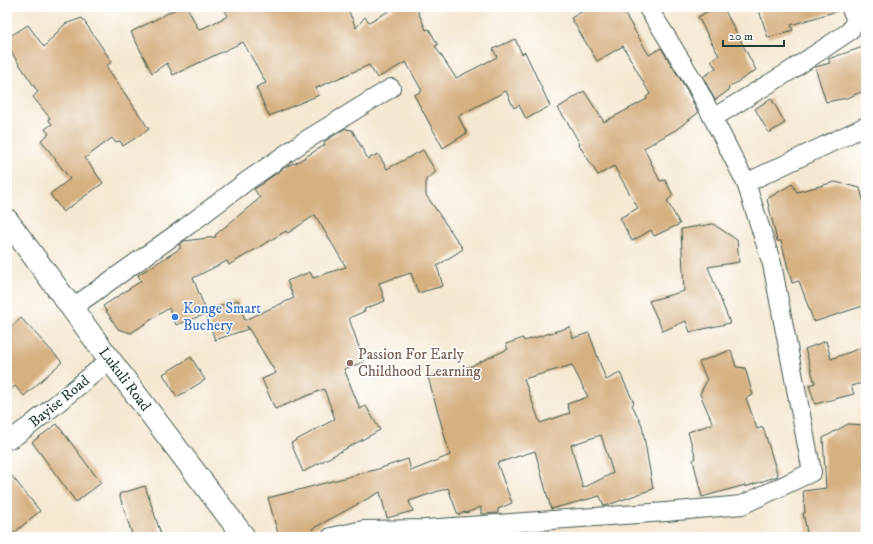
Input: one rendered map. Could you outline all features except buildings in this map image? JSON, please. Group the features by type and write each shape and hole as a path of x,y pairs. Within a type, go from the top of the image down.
{"street":[{"path":"331,537 363,530 425,529 666,512 742,505 812,472 772,264 746,183 696,85 647,7"},
{"path":"713,118 790,71 850,31 856,19 850,7"},
{"path":"72,308 180,231 253,176 303,142 391,88"},
{"path":"746,183 866,126"},
{"name":"Lukuli Road","path":"7,221 244,537"},
{"name":"Bayise Road","path":"7,440 14,437 32,424 110,360"}],"place":[{"name":"Konge Smart Buchery","path":"175,317"},
{"name":"Passion For Early Childhood Learning","path":"350,363"}]}
